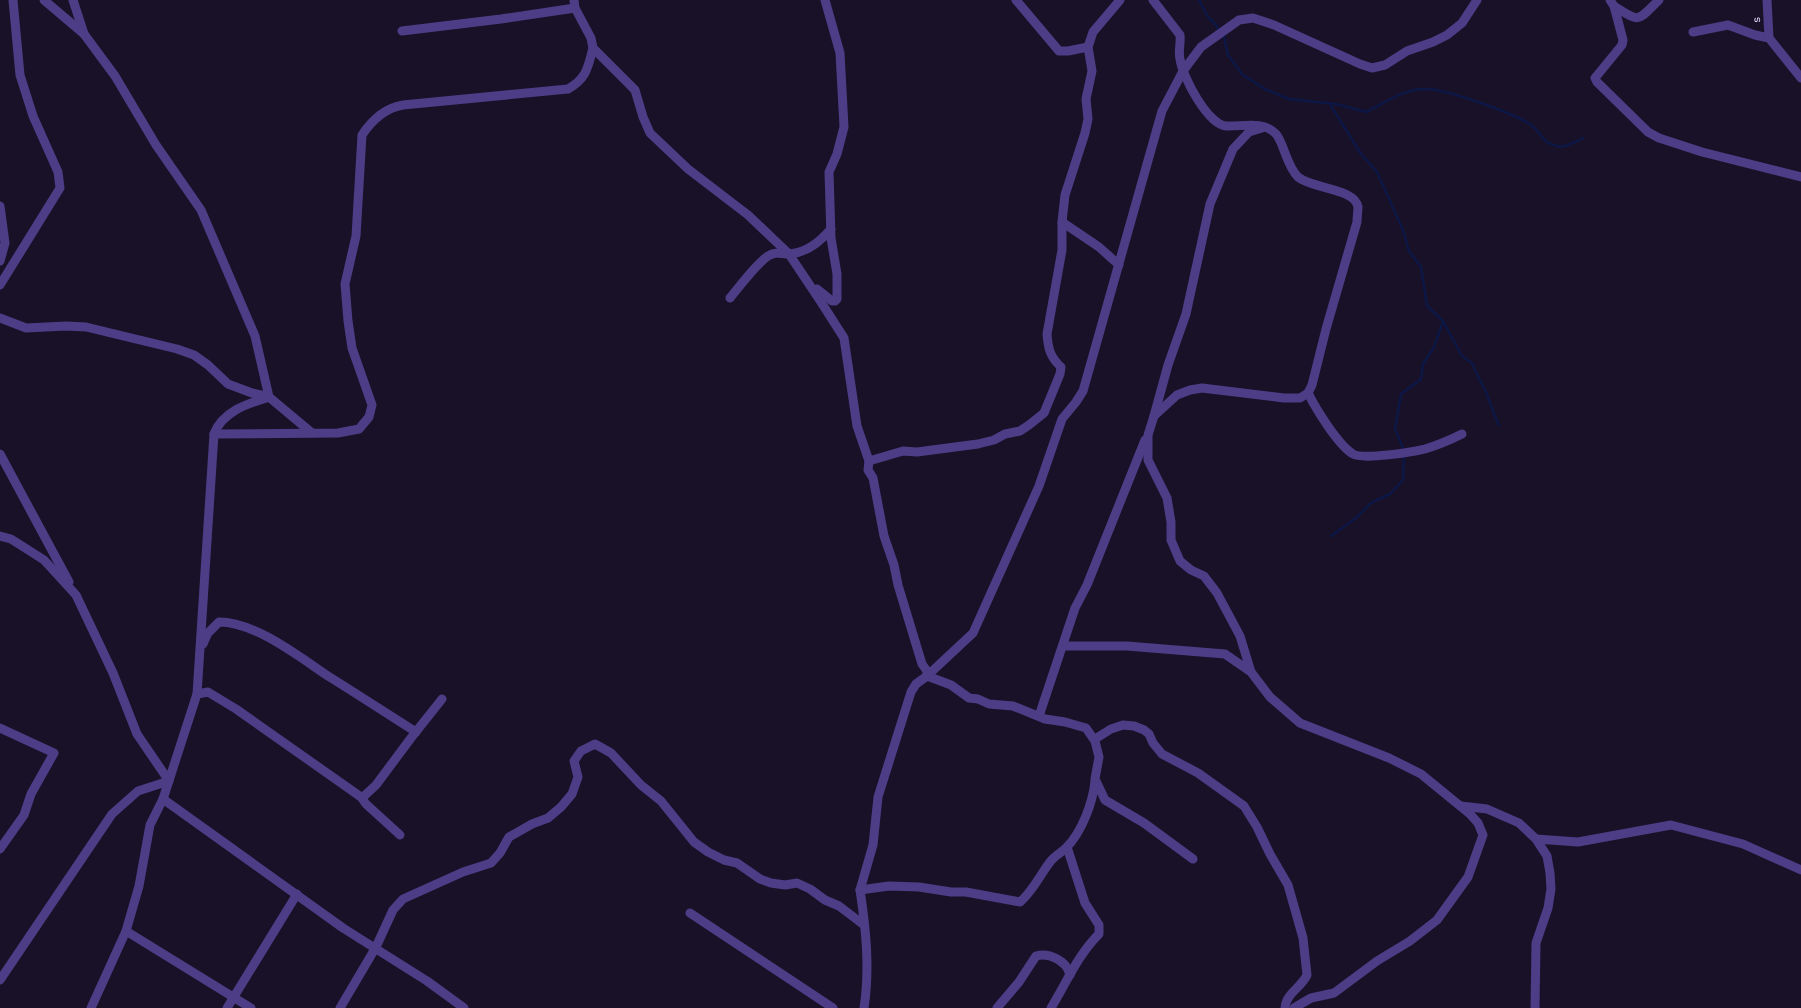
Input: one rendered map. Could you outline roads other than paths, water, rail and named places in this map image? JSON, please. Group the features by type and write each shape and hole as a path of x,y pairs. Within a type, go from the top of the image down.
{"street":[{"path":"0,285 60,188 58,172 34,116 20,75 13,0"},
{"path":"44,0 84,34 114,76 156,145 201,210 255,336 269,397"},
{"path":"73,0 84,34"},
{"path":"808,282 832,301 835,302 837,299 837,274 831,229 829,172 838,154 844,127 840,53 825,0"},
{"path":"1016,0 1059,51 1068,51 1088,46"},
{"path":"869,461 903,451 917,452 950,446 971,445 994,440 1005,434 1020,431 1044,412 1060,374 1061,367 1052,359 1050,350 1047,346 1046,334 1062,250 1062,222 1065,195 1088,119 1086,99 1092,71 1088,46 1093,32 1120,0"},
{"path":"1153,0 1180,35 1181,42 1179,58 1183,71 1200,102 1217,124 1226,126 1245,124 1264,127 1276,134 1289,165 1297,176 1306,183 1341,192 1352,198 1358,206 1357,222 1326,329 1312,385 1308,393 1300,398 1284,398 1202,388 1190,390 1177,395 1154,416"},
{"path":"864,1008 867,988 864,925 860,890 873,845 878,797 911,692 916,684 927,676 973,633 1039,486 1062,419 1083,391 1162,111 1183,71 1201,47 1239,20 1253,18 1311,40 1360,64 1372,68 1385,65 1407,51 1433,42 1446,35 1462,23 1477,0"},
{"path":"1612,3 1634,19 1640,18 1659,0"},
{"name":"s","path":"1766,0 1769,38"},
{"path":"1612,3 1623,40 1622,45 1594,78 1648,132 1659,138 1702,152 1801,177"},
{"path":"214,434 338,433 359,430 369,418 372,405 352,348 345,284 356,236 362,134 369,125 381,114 396,106 568,88 578,83 586,72 593,48 591,38 575,4 501,20 402,31"},
{"path":"1693,32 1728,25 1755,35 1769,38 1801,78"},
{"path":"593,48 635,90 650,134 688,169 748,215 789,254 844,338 857,426 869,461 868,470 873,478 884,536 894,565 901,598 927,676"},
{"path":"1039,716 1075,608 1087,585 1148,435 1168,365 1186,314 1210,204 1233,149 1248,132 1264,127"},
{"path":"0,206 5,243 0,261"},
{"path":"1062,222 1099,247 1119,265"},
{"path":"730,298 768,256 780,252 789,254 808,249 822,239 831,229"},
{"path":"0,318 26,328 86,327 177,349 194,355 208,365 228,384 252,393 269,397 312,433"},
{"path":"1308,393 1320,416 1353,454 1364,457 1424,449 1462,434"},
{"path":"91,1008 126,931 140,886 150,825 163,799 197,694 214,434 218,426 228,414 269,397"},
{"path":"1148,435 1148,460 1168,498 1171,522 1171,540 1180,561 1191,570 1204,576 1217,594 1240,636 1251,672"},
{"path":"0,454 76,595 114,673 137,734 169,781"},
{"path":"0,536 11,539 44,560 76,595"},
{"path":"201,646 208,634 219,622 231,622 257,632 285,648 416,732"},
{"path":"1063,646 1127,646 1225,654 1251,672 1270,697 1300,723 1389,758 1421,774 1474,818 1483,835 1468,877 1437,920 1334,993 1311,998 1294,1008"},
{"path":"860,890 889,886 919,887 951,892 966,892 1020,902 1026,896 1050,861 1067,847 1086,818 1094,791 1100,757 1094,740 1086,728 1039,716 1013,706 988,704 978,699 969,698 951,685 927,676"},
{"path":"197,694 208,692 230,706 362,798 366,804 400,835"},
{"path":"362,798 376,785 442,700"},
{"path":"1094,740 1111,729 1123,725 1139,728 1149,734 1153,743 1162,754 1198,773 1244,806 1288,885 1303,938 1307,975 1305,980 1285,1002 1284,1008"},
{"path":"0,728 54,752 31,794 24,815 0,849"},
{"path":"340,1008 376,947 393,910 403,899 463,872 490,862 500,853 509,837 532,824 548,818 561,807 572,794 578,777 574,761 582,751 595,744 611,753 641,785 661,801 694,842 708,852 724,860 737,863 760,879 771,883 786,885 797,883 825,900 839,906 864,925"},
{"path":"1095,779 1105,800 1144,823 1193,859"},
{"path":"0,980 112,814 138,791 169,781"},
{"path":"163,799 343,928 376,947 464,1008"},
{"path":"1459,805 1487,809 1519,823 1536,839 1547,856 1550,872 1550,889 1548,908 1536,942 1535,1008"},
{"path":"1536,839 1578,842 1671,825 1743,844 1801,870"},
{"path":"1051,1008 1082,953 1099,934 1099,925 1085,903 1067,847"},
{"path":"226,1008 297,894"},
{"path":"690,913 833,1008"},
{"path":"126,931 234,996 251,1008"},
{"path":"997,1008 1019,982 1036,956 1042,954 1053,957 1069,969 1070,975"}],"waterway":[{"path":"1199,0 1208,17 1216,25 1224,37 1228,55 1243,75 1265,89 1289,99 1336,104 1366,112 1409,91 1425,89 1434,90 1480,102 1523,120 1531,125 1544,140 1552,145 1564,146 1583,138"},
{"path":"1331,106 1361,154 1377,172 1403,230 1409,251 1421,267 1427,306 1443,321 1462,356 1473,364 1499,425"},
{"path":"1404,450 1395,429 1401,394 1421,379 1423,364 1434,347 1443,322"},
{"path":"1331,536 1356,518 1371,503 1390,494 1403,480 1404,455"}]}
